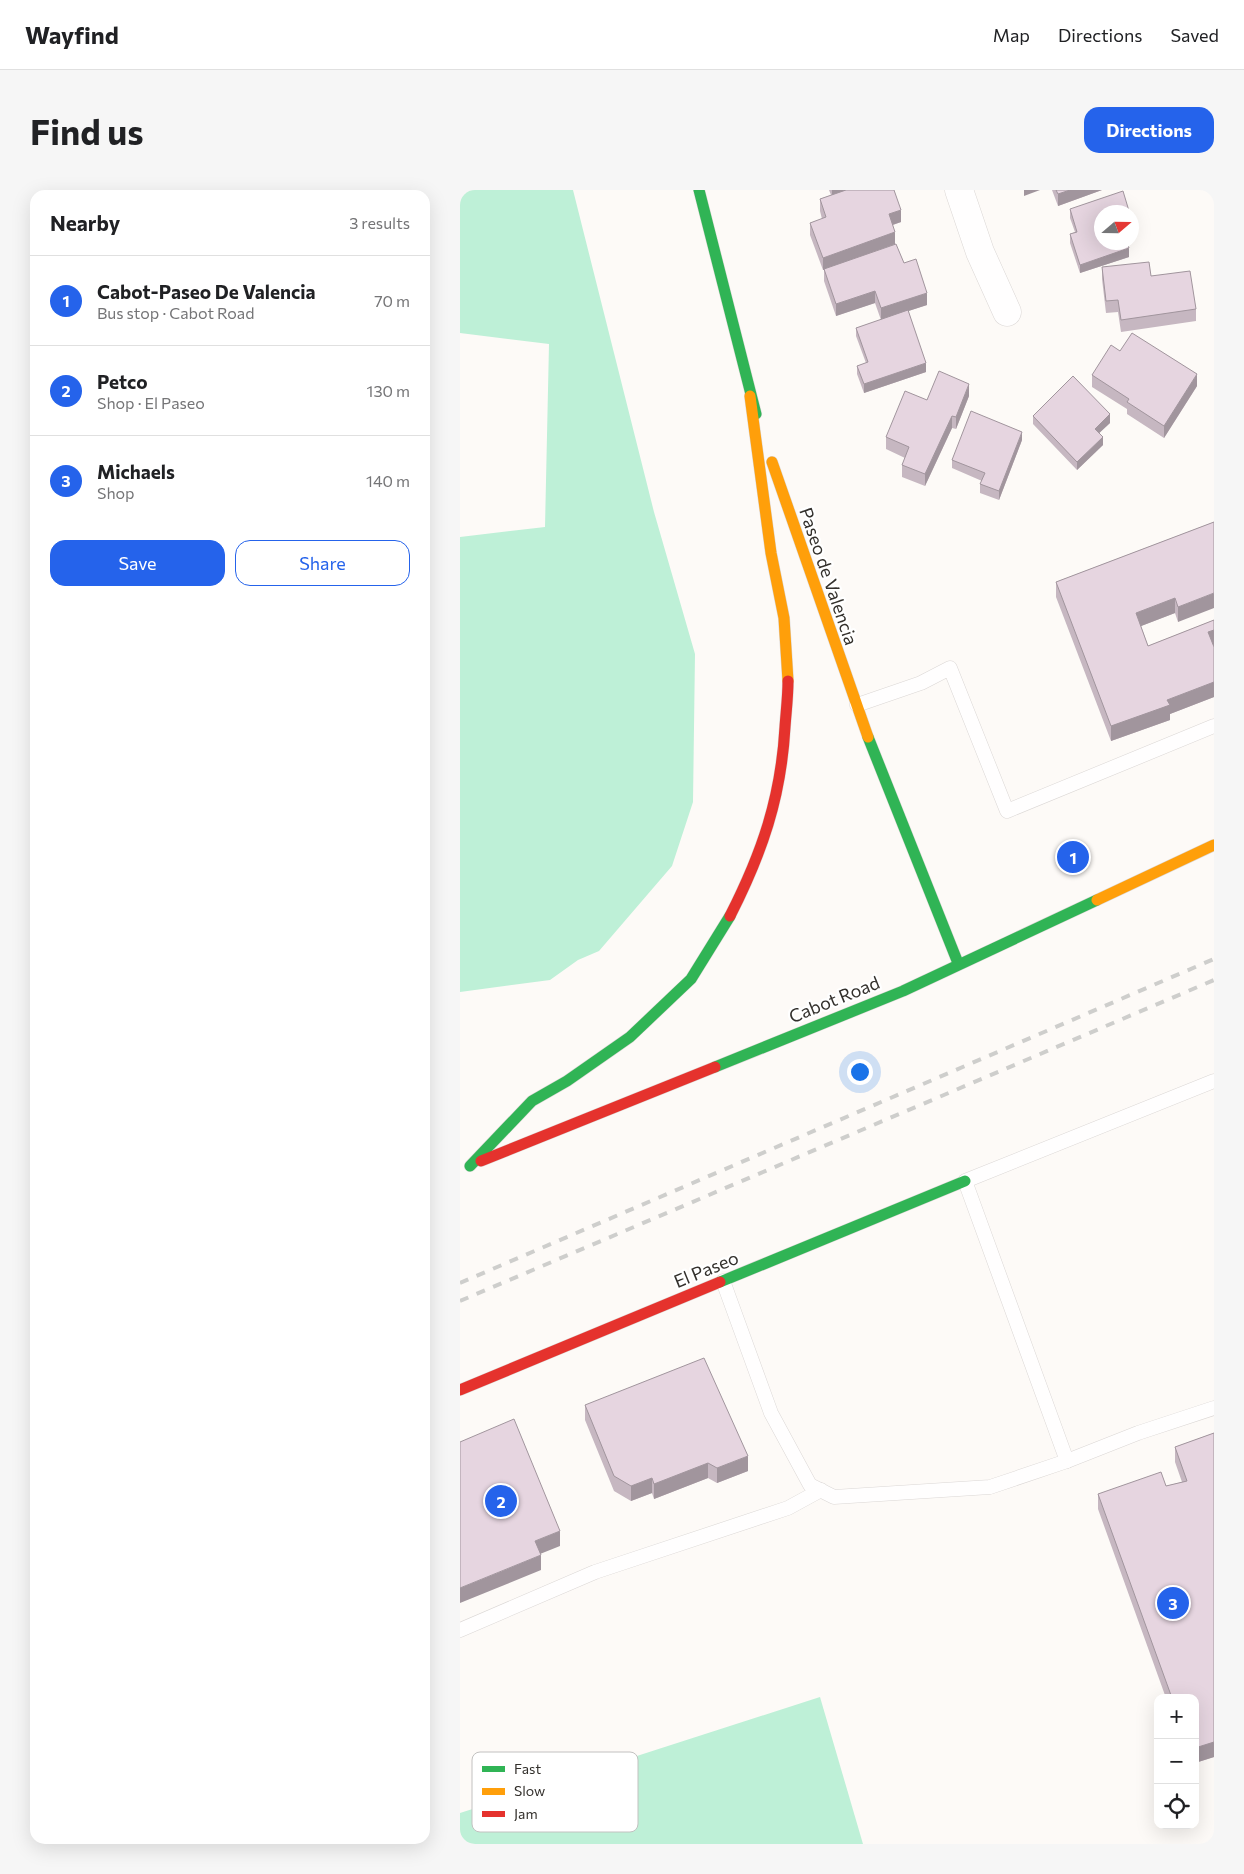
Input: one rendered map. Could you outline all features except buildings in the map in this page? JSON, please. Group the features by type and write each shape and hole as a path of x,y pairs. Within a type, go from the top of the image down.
{"main road":[{"name":"Paseo de Valencia","path":"699,190 750,396 813,590 932,902 958,963"},
{"path":"465,1168 532,1101 567,1081 630,1037 691,979 726,924 748,881 772,817 783,762 788,688 784,618 771,553 750,396"},
{"name":"Cabot Road","path":"465,1168 903,991 958,963 1214,845"},
{"name":"El Paseo","path":"460,1390 965,1181"}],"street":[{"path":"959,190 980,252 1007,312"}],"lane":[{"path":"857,705 921,683 950,668 1007,811 1214,726"},
{"path":"1067,1461 965,1181 1214,1081"},
{"path":"723,1281 771,1413 810,1485 834,1497 990,1487 1067,1461 1138,1433 1214,1408"},
{"path":"460,1630 595,1572 788,1508 821,1490"}],"green space":[{"path":"460,190 573,190 654,512 695,654 693,802 672,866 599,951 578,960 550,980 460,992 460,537 545,527 549,344 460,333"},
{"path":"820,1697 863,1844 460,1844 460,1813 472,1809 472,1832 638,1832 638,1756"}],"railway":[{"path":"460,1283 1214,959"},
{"path":"460,1301 1214,980"}],"traffic: fast":[{"path":"699,190 756,414"},
{"path":"868,737 958,963"},
{"path":"715,1067 903,991 1097,900"},
{"path":"470,1166 532,1101 567,1081 630,1037 691,979 730,916"},
{"path":"720,1282 965,1181"}],"traffic: slow":[{"path":"750,396 771,553 784,618 788,681"},
{"path":"772,462 868,737"},
{"path":"1097,900 1214,845"}],"traffic: jam":[{"path":"730,916 752,870 774,801 783,753 788,681"},
{"path":"481,1161 715,1067"},
{"path":"460,1390 720,1282"}],"place":[{"name":"Cabot-Paseo De Valencia","path":"1073,857"},
{"name":"Petco","path":"501,1501"},
{"name":"Michaels","path":"1173,1603"}]}
